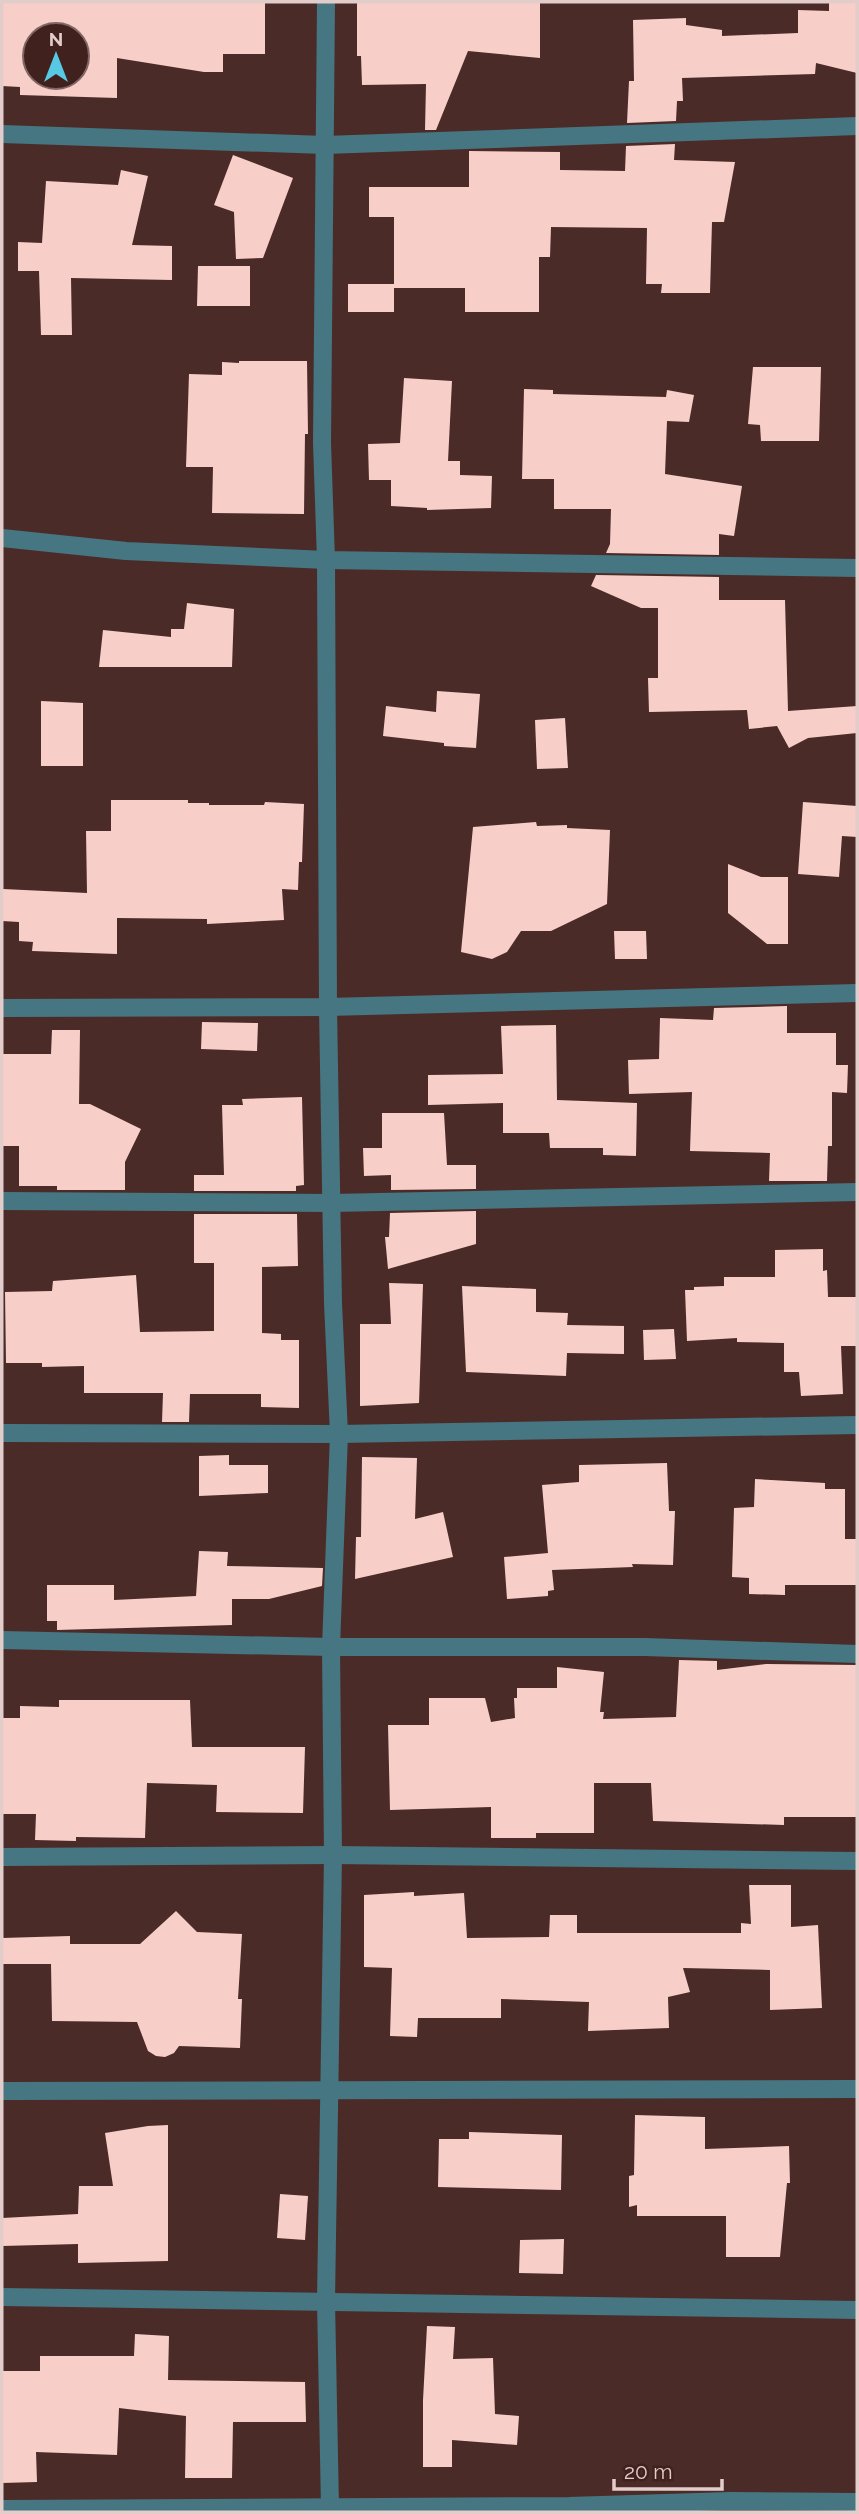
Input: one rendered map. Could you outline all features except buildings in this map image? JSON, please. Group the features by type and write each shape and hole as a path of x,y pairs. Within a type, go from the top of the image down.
{"street":[{"path":"326,2 322,443 326,560 328,1007 333,1303 339,1434 331,1647 333,1855 327,2301 330,2508"},
{"path":"2,134 325,145 857,126"},
{"path":"2,538 126,551 326,560 857,568"},
{"path":"2,1008 328,1007 857,993"},
{"path":"2,1201 332,1203 857,1192"},
{"path":"2,1433 339,1434 857,1425"},
{"path":"2,1640 331,1647 645,1647 857,1654"},
{"path":"2,1857 333,1855 857,1861"},
{"path":"2,2091 857,2089"},
{"path":"2,2297 857,2311"},
{"path":"2,2509 857,2502"}]}
